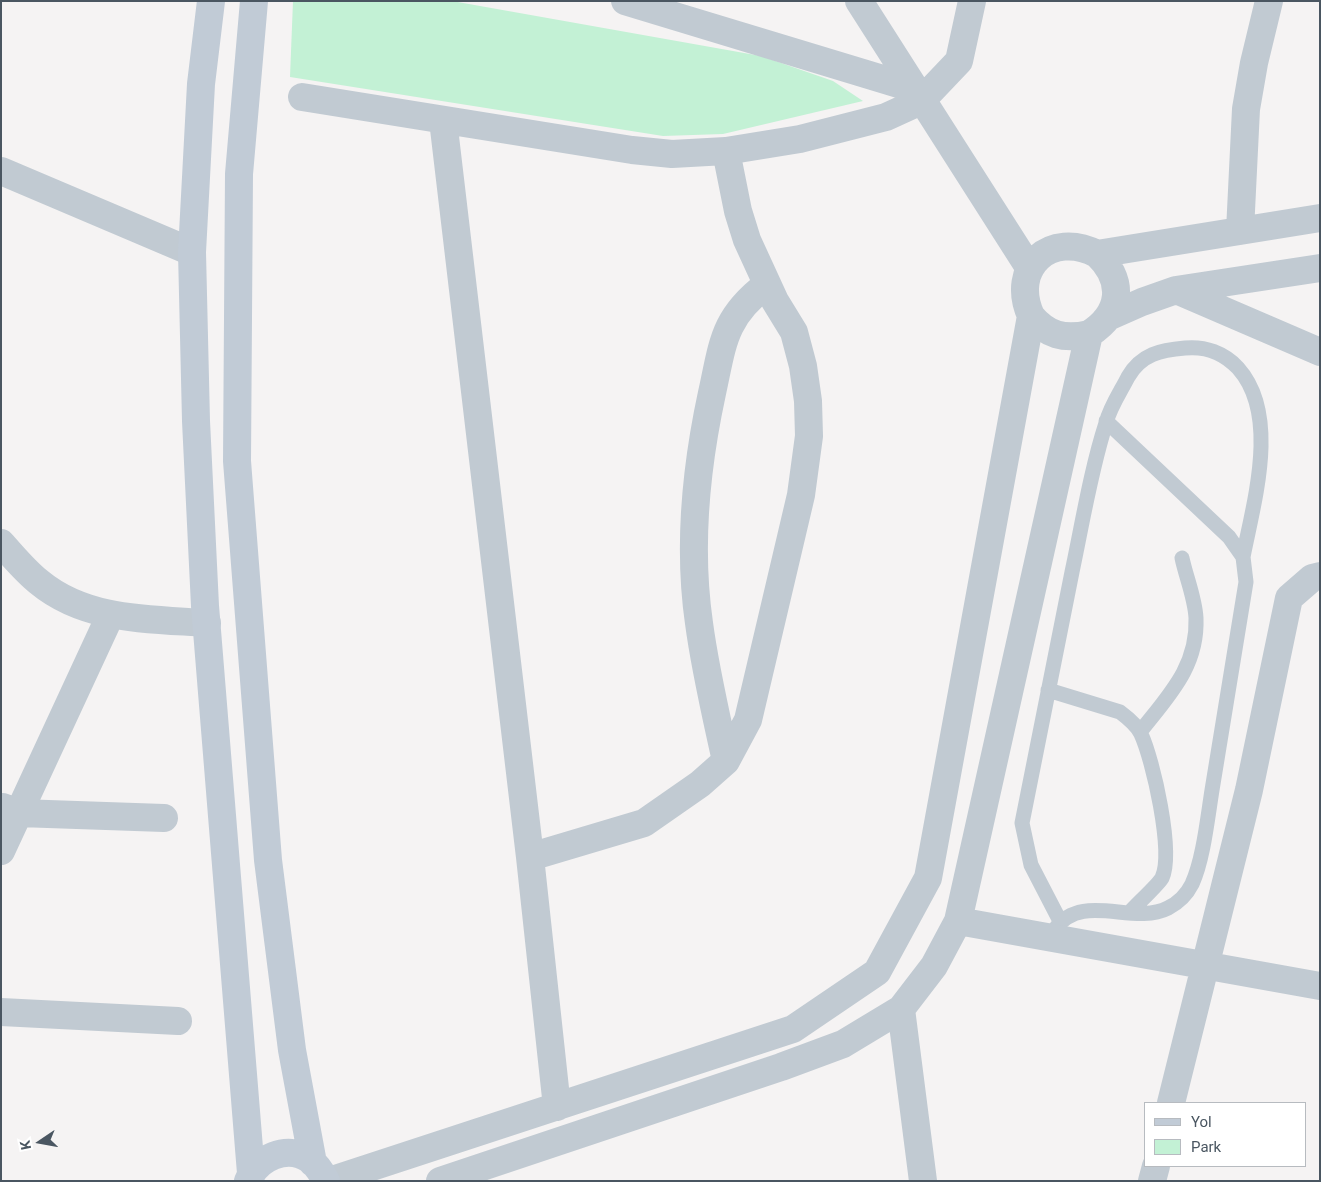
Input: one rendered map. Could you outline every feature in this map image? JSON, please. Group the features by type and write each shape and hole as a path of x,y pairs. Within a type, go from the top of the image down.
{"main road":[{"path":"211,1 201,84 192,252 196,421 207,623 249,1177"},
{"path":"254,1 239,174 237,461 268,860 292,1050 323,1175"},
{"path":"249,1177 259,1163 271,1156 284,1153 297,1154 323,1175"}],"street":[{"path":"625,1 917,94"},
{"path":"859,1 1030,268"},
{"path":"302,98 632,150 672,154 726,151 800,139 886,117 959,62 972,1"},
{"path":"1240,231 1246,109 1254,63 1269,1"},
{"path":"443,120 530,857 557,1107"},
{"path":"530,857 644,823 700,784 726,761 748,720 801,495 809,436 808,401 803,366 794,332 766,285 746,240 726,151"},
{"path":"1,171 192,252"},
{"path":"1097,254 1320,218"},
{"path":"440,1181 781,1067 843,1044 901,1009 934,966 958,921 1099,325 1115,304 1116,291 1111,270 1097,254 1076,246 1053,248 1040,256 1030,268 1024,292 1031,316 1039,326 1050,333 1063,337 1076,337 1099,325 1142,302 1176,290 1320,268"},
{"path":"726,761 698,621 695,539 697,484 702,439 723,341 734,315 766,285"},
{"path":"1176,290 1320,352"},
{"path":"323,1175 557,1107 793,1029 877,972 928,878 1031,316"},
{"path":"1,543 39,582 73,603 110,616 207,623"},
{"path":"1171,1102 1249,790 1289,598 1312,578 1320,576"},
{"path":"1,851 10,810 110,616"},
{"path":"10,810 164,818"},
{"path":"958,921 1054,929 1205,966 1320,986"},
{"path":"901,1009 923,1181"},
{"path":"1,1012 178,1021"},
{"path":"1152,1181 1156,1167"}],"lane":[{"path":"1170,349 1206,350 1222,354 1234,363 1251,386 1258,402 1261,418 1257,486 1243,557 1246,582 1206,822 1195,876 1186,894 1168,908 1155,912 1083,910 1054,929 1031,865 1022,823 1048,690 1106,421 1129,375 1139,363 1152,354 1170,349"},
{"path":"1106,421 1210,518 1229,537 1243,557"},
{"path":"1140,732 1178,684 1194,652 1196,617 1182,558"},
{"path":"1048,690 1120,712 1140,732 1149,754 1157,788 1166,844 1162,878 1130,912"}],"green space":[{"path":"293,1 452,1 761,56 833,81 863,101 723,134 663,136 290,77"}]}
